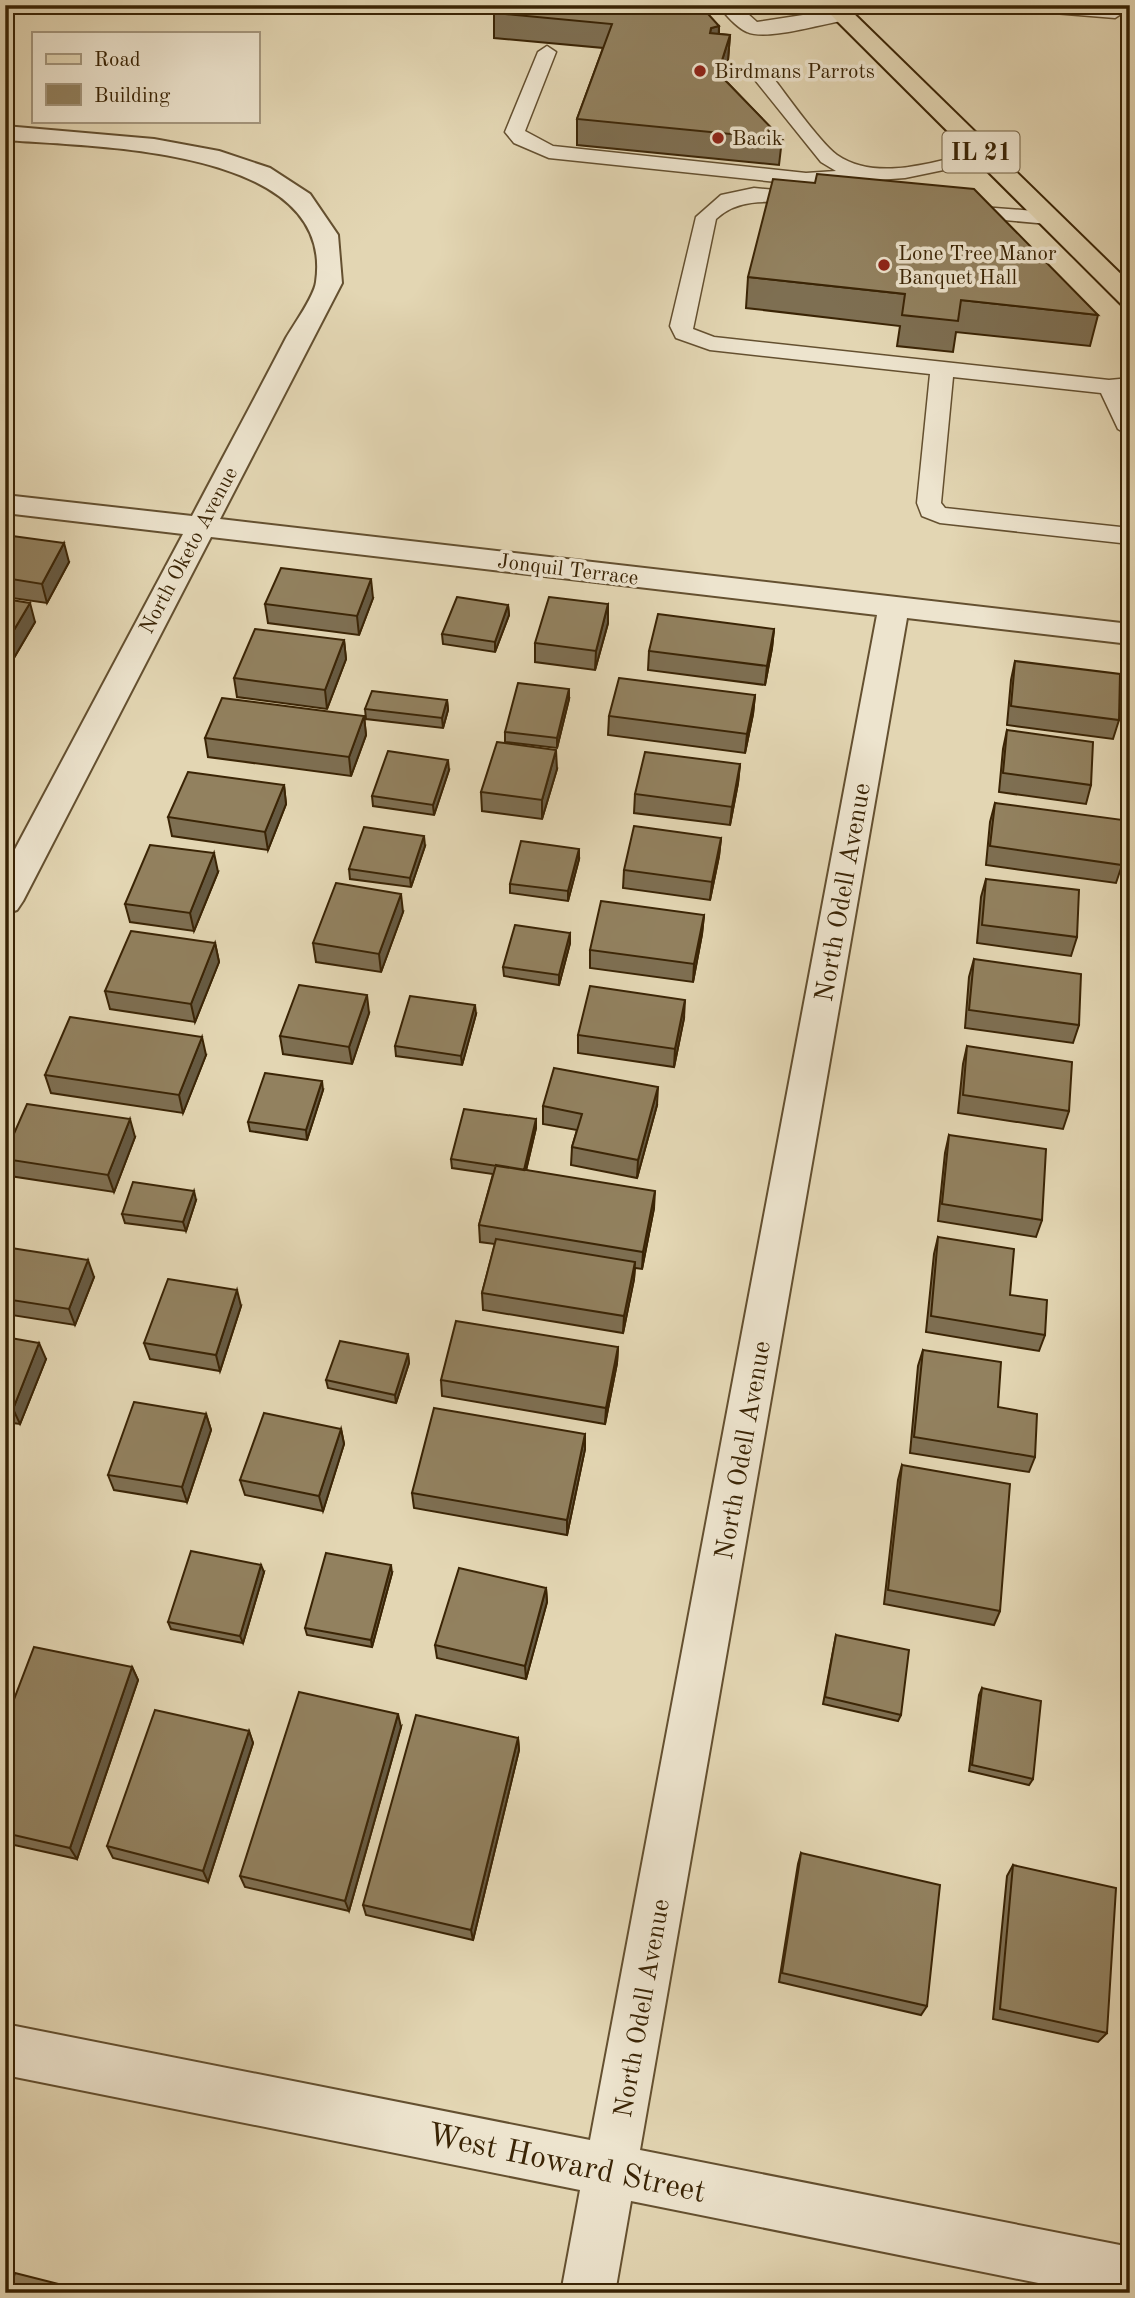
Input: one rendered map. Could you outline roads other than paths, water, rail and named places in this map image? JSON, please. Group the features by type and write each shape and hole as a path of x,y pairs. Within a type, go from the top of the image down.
{"main road":[{"name":"IL 21","path":"837,10 1130,298"}],"street":[{"name":"North Oketo Avenue","path":"5,133 177,149 225,158 273,179 299,198 317,217 332,261 329,283 5,901"},
{"name":"Jonquil Terrace","path":"5,504 1130,634"},
{"name":"North Odell Avenue","path":"588,2293 894,606"},
{"name":"West Howard Street","path":"5,2049 1130,2274"}],"lane":[{"path":"727,5 752,28 771,28 837,10"},
{"path":"1029,5 1115,12 1110,5"},
{"path":"547,52 515,132 521,139 549,152 806,179 888,174 985,156"},
{"path":"758,71 828,158 842,168 870,174"},
{"path":"830,201 749,194 731,197 716,206 706,218 681,326 684,333 710,343 1119,386 1130,429"},
{"path":"939,209 1048,218"},
{"path":"942,368 929,503 931,510 940,516 1130,536"}],"place":[{"name":"Birdmans Parrots","path":"700,71"},
{"name":"Bacik","path":"718,138"},
{"name":"Lone Tree Manor Banquet Hall","path":"884,265"}]}
